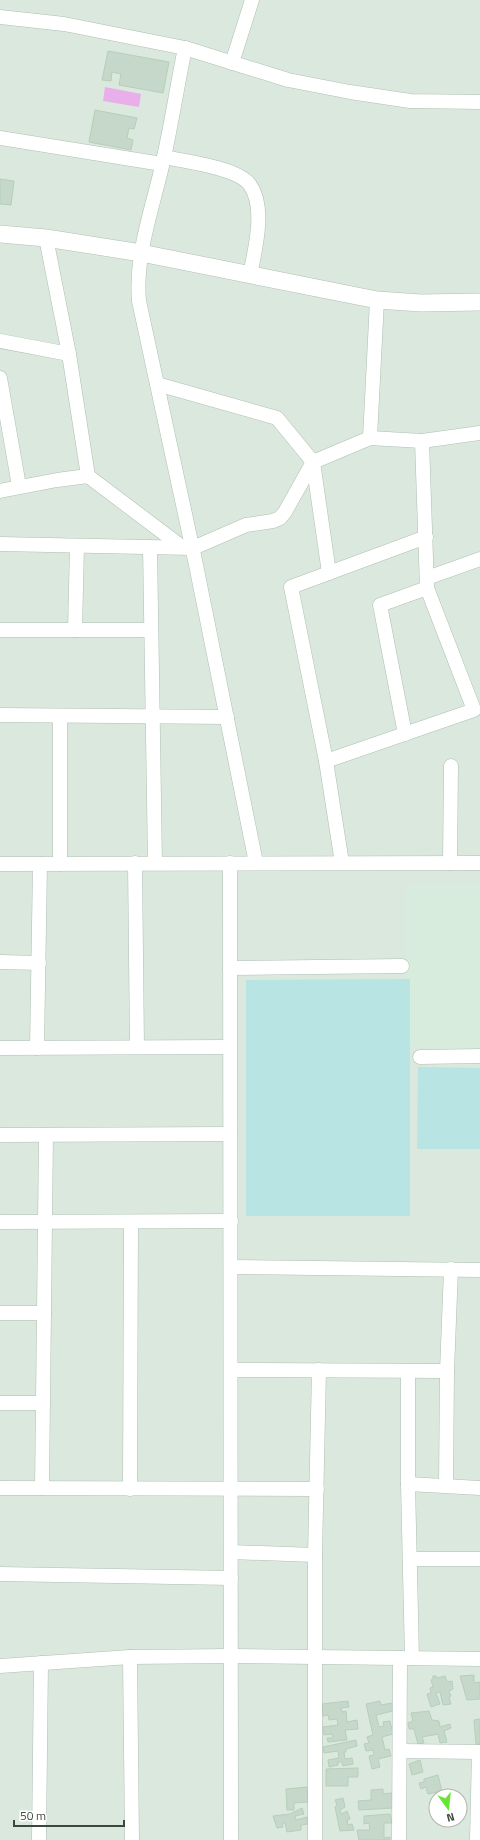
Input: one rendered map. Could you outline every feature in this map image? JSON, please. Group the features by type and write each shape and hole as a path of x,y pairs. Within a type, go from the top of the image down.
{"street":[{"path":"232,63 252,0"},
{"path":"0,17 64,24 185,48 288,80 358,93 410,101 480,102"},
{"path":"185,48 163,160 141,253 138,285 139,301 157,384 187,548 227,717 256,863"},
{"path":"0,138 227,170 250,184 256,198 258,211 258,232 250,275"},
{"path":"0,234 46,238 141,253 377,300 480,302"},
{"path":"46,238 69,354 88,476"},
{"path":"370,438 377,300"},
{"path":"0,341 69,354"},
{"path":"0,378 19,486"},
{"path":"157,384 278,418 313,462 329,573"},
{"path":"0,544 187,548 246,526 273,521 280,518 285,512 313,462 370,438 422,441 480,433"},
{"path":"326,761 474,710 427,583 422,441"},
{"path":"0,491 19,486 88,476 187,548"},
{"path":"342,863 326,761 291,587 426,537"},
{"path":"75,630 77,546"},
{"path":"150,547 155,863"},
{"path":"405,734 380,605 480,559"},
{"path":"0,630 151,630"},
{"path":"0,716 227,717"},
{"path":"60,716 60,864"},
{"path":"450,863 451,766"},
{"path":"0,864 480,862"},
{"path":"135,863 137,1048"},
{"path":"230,863 231,1840"},
{"path":"37,1048 40,864"},
{"path":"0,962 38,963"},
{"path":"230,968 402,966"},
{"path":"0,1048 230,1047"},
{"path":"420,1057 480,1056"},
{"path":"0,1135 230,1134"},
{"path":"42,1488 46,1135"},
{"path":"0,1222 231,1222"},
{"path":"130,1489 131,1222"},
{"path":"230,1267 480,1270"},
{"path":"446,1486 447,1371 451,1269"},
{"path":"0,1313 44,1313"},
{"path":"230,1370 447,1371"},
{"path":"315,1840 315,1555 319,1370"},
{"path":"399,1840 400,1751 411,1559 408,1484 408,1371"},
{"path":"0,1403 43,1403"},
{"path":"408,1484 480,1488"},
{"path":"0,1488 317,1489"},
{"path":"231,1552 315,1555"},
{"path":"411,1559 480,1559"},
{"path":"0,1574 231,1578"},
{"path":"0,1666 130,1657 231,1656 480,1658"},
{"path":"130,1657 132,1840"},
{"path":"39,1840 41,1663"},
{"path":"400,1751 479,1752 478,1840"}],"shaded area":[{"path":"0,0 480,0 480,1840 0,1840"},
{"path":"105,87 141,94 139,107 103,101"},
{"path":"406,885 480,885 480,1047 406,1047"},
{"path":"410,979 410,1216 246,1216 246,980"},
{"path":"418,1067 480,1068 480,1149 417,1149"}],"building":[{"path":"108,51 169,62 163,93 119,85 121,74 112,72 111,81 102,80"},
{"path":"95,110 137,118 134,129 129,128 127,138 133,140 131,150 89,142"},
{"path":"0,179 14,181 11,205 0,204"},
{"path":"474,1675 474,1683 480,1682 480,1699 467,1700 460,1676"},
{"path":"433,1676 436,1676 437,1678 445,1676 447,1682 452,1681 453,1689 449,1691 451,1696 449,1697 451,1704 443,1705 440,1692 436,1693 440,1704 431,1707 427,1694 431,1693 430,1688 433,1687 431,1680 433,1679"},
{"path":"348,1701 349,1707 341,1708 342,1712 346,1711 347,1722 357,1720 358,1729 345,1730 347,1740 328,1742 327,1738 333,1738 332,1734 324,1735 323,1727 338,1725 337,1719 329,1720 328,1715 323,1716 322,1704"},
{"path":"380,1701 381,1705 392,1703 393,1711 376,1715 379,1727 384,1726 383,1722 390,1721 393,1734 382,1737 385,1750 389,1749 391,1756 378,1759 380,1767 372,1769 369,1756 374,1755 373,1750 366,1751 364,1744 369,1743 367,1737 373,1735 366,1704"},
{"path":"429,1711 432,1720 439,1721 440,1727 450,1724 451,1728 444,1731 447,1742 440,1743 438,1734 422,1737 424,1743 418,1744 414,1729 409,1729 408,1723 413,1721 411,1713"},
{"path":"480,1719 480,1744 476,1744 474,1720"},
{"path":"356,1740 357,1746 346,1749 346,1752 344,1752 345,1759 352,1758 353,1764 343,1766 342,1762 338,1762 338,1765 329,1767 328,1760 339,1758 338,1751 324,1753 323,1747"},
{"path":"420,1760 423,1772 412,1775 409,1764"},
{"path":"358,1768 358,1777 348,1777 348,1786 326,1786 326,1769"},
{"path":"438,1775 441,1788 428,1788 428,1794 426,1787 421,1789 419,1783 424,1782 424,1779"},
{"path":"307,1787 308,1802 294,1803 294,1810 287,1810 286,1789"},
{"path":"383,1789 383,1794 392,1793 393,1808 359,1810 358,1801 371,1800 371,1790"},
{"path":"343,1798 345,1807 340,1810 341,1814 347,1811 350,1819 347,1820 348,1825 352,1824 354,1830 340,1831 335,1800"},
{"path":"302,1808 304,1814 295,1816 296,1820 307,1817 308,1824 301,1825 301,1830 287,1832 285,1823 282,1823 283,1827 277,1828 273,1816 290,1814"},
{"path":"390,1814 392,1823 384,1823 384,1838 390,1837 390,1840 359,1840 357,1830 370,1830 369,1823 364,1824 364,1816"}]}
